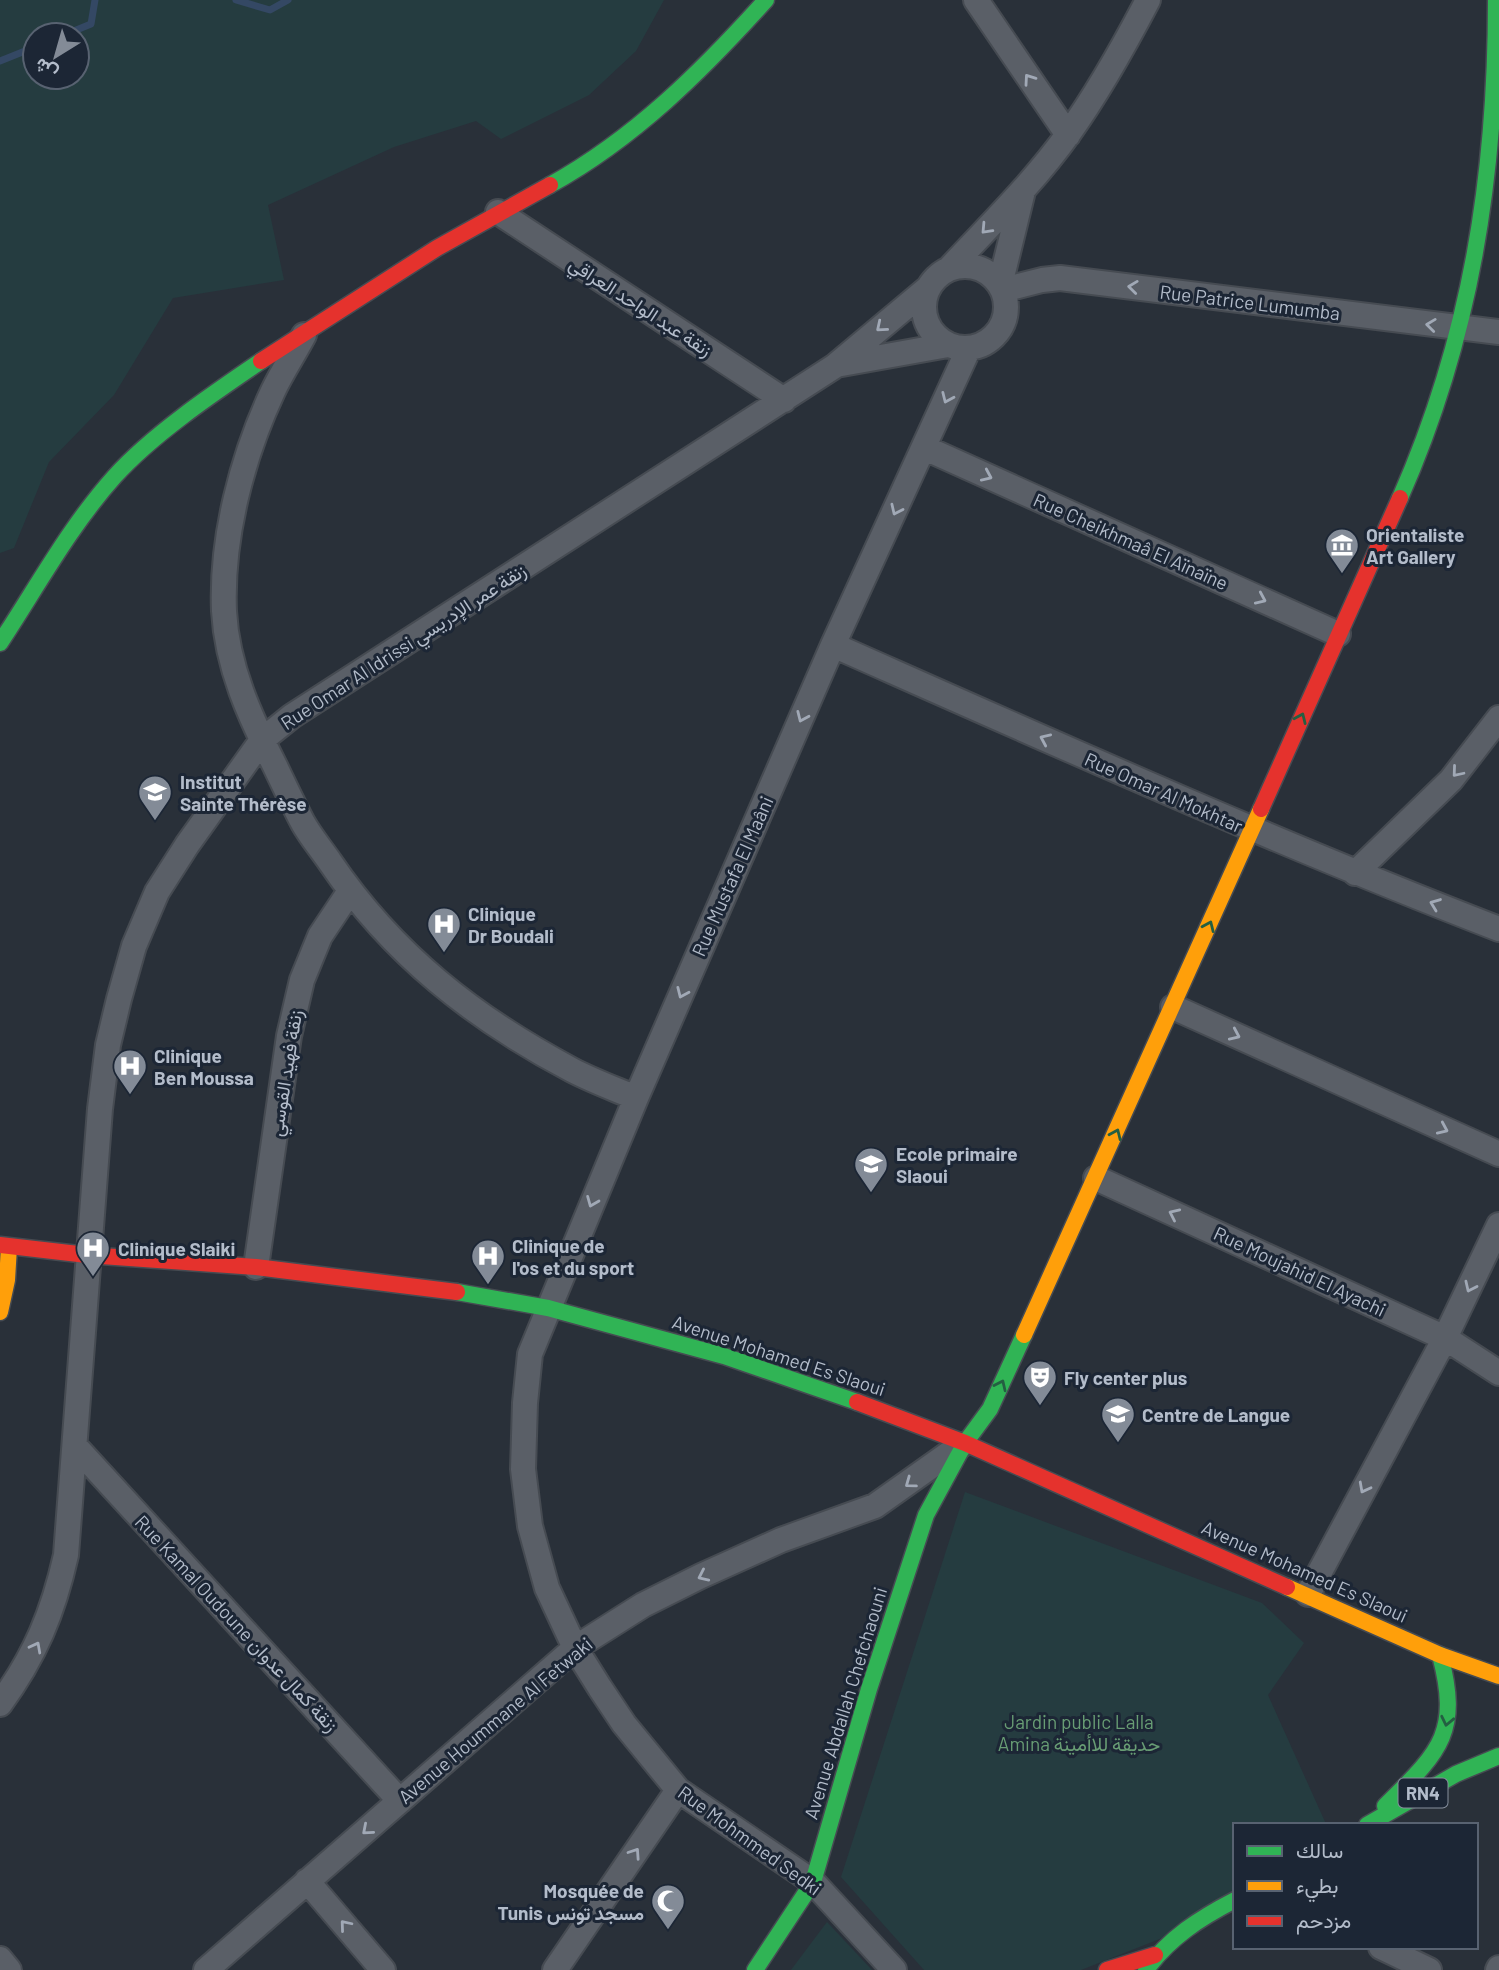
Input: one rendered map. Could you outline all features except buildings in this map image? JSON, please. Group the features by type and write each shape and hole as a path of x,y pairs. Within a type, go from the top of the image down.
{"street":[{"path":"0,643 74,529 116,475 164,432 221,388 307,330 498,212 568,174 659,109 712,60 766,0"},
{"path":"976,0 1068,135"},
{"path":"949,269 958,266 977,268 994,278 1001,288 1006,309 1001,328 988,342 959,347 939,339 926,321 924,311 927,289 1023,189 1068,135 1101,87 1149,0"},
{"name":"Avenue Abdallah Chefchaouni","path":"755,1970 813,1881 869,1689 926,1515 965,1443 990,1409 1173,1007 1422,448 1444,391 1462,329 1486,190 1494,92 1496,0"},
{"path":"1001,288 1023,189"},
{"name":"زنقة عبد الواحد العراقي","path":"498,212 784,400"},
{"name":"Rue Patrice Lumumba","path":"1001,288 1060,278 1499,332"},
{"name":"Rue Omar Al Idrissi زنقة عمر الإدريسي","path":"0,1704 21,1675 37,1645 57,1595 66,1555 87,1255 108,1045 134,946 157,892 187,845 262,740 292,716 835,366 927,289"},
{"path":"307,330 273,391 248,456 227,554 224,610 229,654 262,740 304,825 350,891 379,927 411,959 481,1015 574,1071 636,1098"},
{"name":"Rue Omar Al Idrissi زنقة عمر الإدريسي","path":"835,366 959,347"},
{"name":"Rue Mustafa El Maâni","path":"548,1308 833,645 925,447 959,347"},
{"name":"Rue Cheikhmaâ El Aïnaïne","path":"925,447 1338,634"},
{"name":"Rue Omar Al Mokhtar","path":"833,645 1251,830 1499,929"},
{"path":"1355,873 1451,780 1499,718"},
{"name":"زنقة فهيد القوسي","path":"256,1267 289,1036 299,991 320,936 350,891"},
{"path":"1173,1007 1499,1154"},
{"name":"Rue Moujahid El Ayachi","path":"1096,1178 1445,1338 1499,1373"},
{"path":"1308,1594 1445,1338 1499,1225"},
{"path":"0,1311 7,1280 5,1246"},
{"name":"Avenue Mohamed Es Slaoui","path":"5,1246 87,1255 256,1267 452,1291 548,1308 724,1356 839,1394 965,1443 1440,1654 1499,1676"},
{"name":"Rue Mohmmed Sedki","path":"548,1308 530,1354 523,1469 530,1526 547,1588 575,1648 624,1724 678,1790 813,1881 894,1970"},
{"name":"Avenue Hoummane Al Fetwaki","path":"206,1970 575,1648 643,1605 701,1576 782,1540 875,1506 965,1443"},
{"name":"Rue Kamal Oudoune زنقة كمال عدوان","path":"75,1446 400,1801"},
{"path":"1368,1823 1415,1775 1440,1743 1450,1721 1447,1677 1440,1654"},
{"name":"RN4","path":"1480,1762 1499,1736"},
{"name":"RN4","path":"1370,1823 1480,1762 1499,1756"},
{"path":"555,1970 678,1790"},
{"path":"307,1881 383,1970"},
{"path":"1146,1970 1156,1955 1185,1930 1233,1901"},
{"path":"1385,1949 1429,1970"},
{"path":"1107,1970 1156,1955"},
{"path":"0,1959 9,1970"}],"green space":[{"path":"0,0 664,0 636,51 589,95 501,139 476,121 394,147 268,205 284,280 173,298 114,395 49,462 14,548 0,553"},
{"name":"Jardin public Lalla Amina حديقة للاأمينة","path":"965,1492 1262,1603 1304,1643 1268,1695 1326,1823 1233,1823 1233,1893 1185,1929 1081,1970 924,1970 841,1877"},
{"path":"827,1922 872,1970 791,1970"}],"waterway":[{"path":"91,24 95,0"},
{"path":"236,0 270,10 288,0"},
{"path":"0,61 21,53"}],"traffic: fast":[{"path":"550,185 611,146 666,102 766,0"},
{"path":"1400,498 1425,438 1445,377 1475,254 1491,129 1496,0"},
{"path":"0,643 69,536 115,476 147,445 204,400 261,361"},
{"path":"457,1292 548,1308 724,1356 857,1402"},
{"path":"755,1970 813,1882 869,1689 926,1515 965,1443 990,1409 1024,1335"},
{"path":"1385,1806 1419,1771 1441,1740 1448,1704 1440,1655"},
{"path":"1370,1823 1456,1774 1499,1756"},
{"path":"1146,1970 1165,1948 1186,1930 1233,1901"}],"traffic: slow":[{"path":"1024,1335 1261,809"},
{"path":"0,1312 7,1280 9,1247"},
{"path":"1287,1587 1440,1655 1499,1676"}],"traffic: jam":[{"path":"261,361 437,248 550,185"},
{"path":"1261,809 1400,498"},
{"path":"0,1245 87,1255 256,1267 457,1292"},
{"path":"857,1402 965,1443 1287,1587"},
{"path":"1107,1970 1155,1955"}],"place":[{"name":"Orientaliste Art Gallery","path":"1342,575"},
{"name":"Institut Sainte Thérèse","path":"155,822"},
{"name":"Clinique Dr Boudali","path":"444,954"},
{"name":"Clinique Ben Moussa","path":"130,1096"},
{"name":"Ecole primaire Slaoui","path":"871,1194"},
{"name":"Clinique Slaiki","path":"93,1278"},
{"name":"Clinique de l'os et du sport","path":"488,1286"},
{"name":"Fly center plus","path":"1040,1407"},
{"name":"Centre de Langue","path":"1118,1444"},
{"name":"Mosquée de Tunis مسجد تونس","path":"668,1931"}]}
